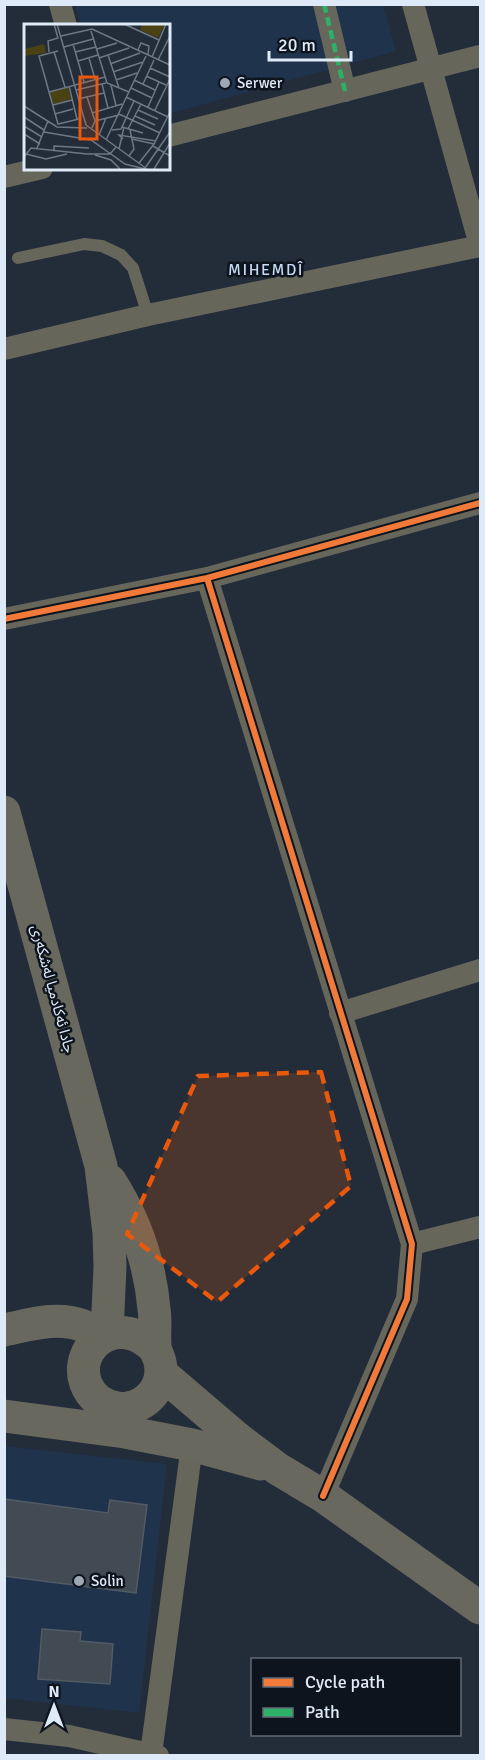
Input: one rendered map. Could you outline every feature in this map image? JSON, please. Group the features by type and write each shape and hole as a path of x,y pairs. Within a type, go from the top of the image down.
{"main road":[{"name":"جادا ئه‌كادميا له‌شكه‌رى","path":"4,812 101,1167"},
{"path":"101,1167 109,1233 110,1267 105,1335"},
{"path":"58,1423 83,1409 122,1407 148,1400 157,1388 158,1361 149,1272 138,1235 122,1199 101,1167"},
{"path":"4,1330 52,1321 68,1322 105,1335"},
{"path":"192,1445 122,1407 101,1402 92,1395 84,1375 84,1364 94,1344 105,1335 123,1332 135,1334 146,1340 158,1361 237,1438 278,1469 323,1496 480,1608"},
{"path":"4,1416 125,1432 192,1445 278,1469"}],"street":[{"path":"60,4 65,24"},
{"path":"324,4 345,91"},
{"path":"4,349 148,315 480,245 413,4"},
{"path":"170,135 480,56"},
{"path":"4,177 34,170"},
{"path":"4,619 207,578 480,503"},
{"path":"207,578 412,1244 407,1299 323,1496"},
{"path":"340,1013 480,970"},
{"path":"412,1244 480,1227"},
{"path":"4,1729 66,1746 154,1755 192,1445"}],"lane":[{"path":"18,258 84,244 102,246 121,255 133,268 148,315"}],"highlighted area":[{"path":"321,1072 351,1186 217,1302 127,1234 198,1076"}],"shaded area":[{"name":"Serwer","path":"75,5 383,5 396,51 170,113 170,24 81,24"},
{"name":"Solin","path":"5,1446 167,1464 139,1713 5,1698"}],"building":[{"path":"4,1499 108,1513 110,1500 147,1505 136,1593 4,1576"},
{"path":"42,1629 81,1632 80,1641 113,1644 110,1684 38,1679"}],"marked path":[{"path":"324,4 345,91"}],"cycle path":[{"path":"4,619 207,578 480,503"},
{"path":"207,578 412,1244 407,1299 323,1496"}],"place":[{"name":"Serwer","path":"225,83"},
{"name":"Solin","path":"79,1581"}],"district":[{"name":"MIHEMDÎ","path":"266,270"}]}
